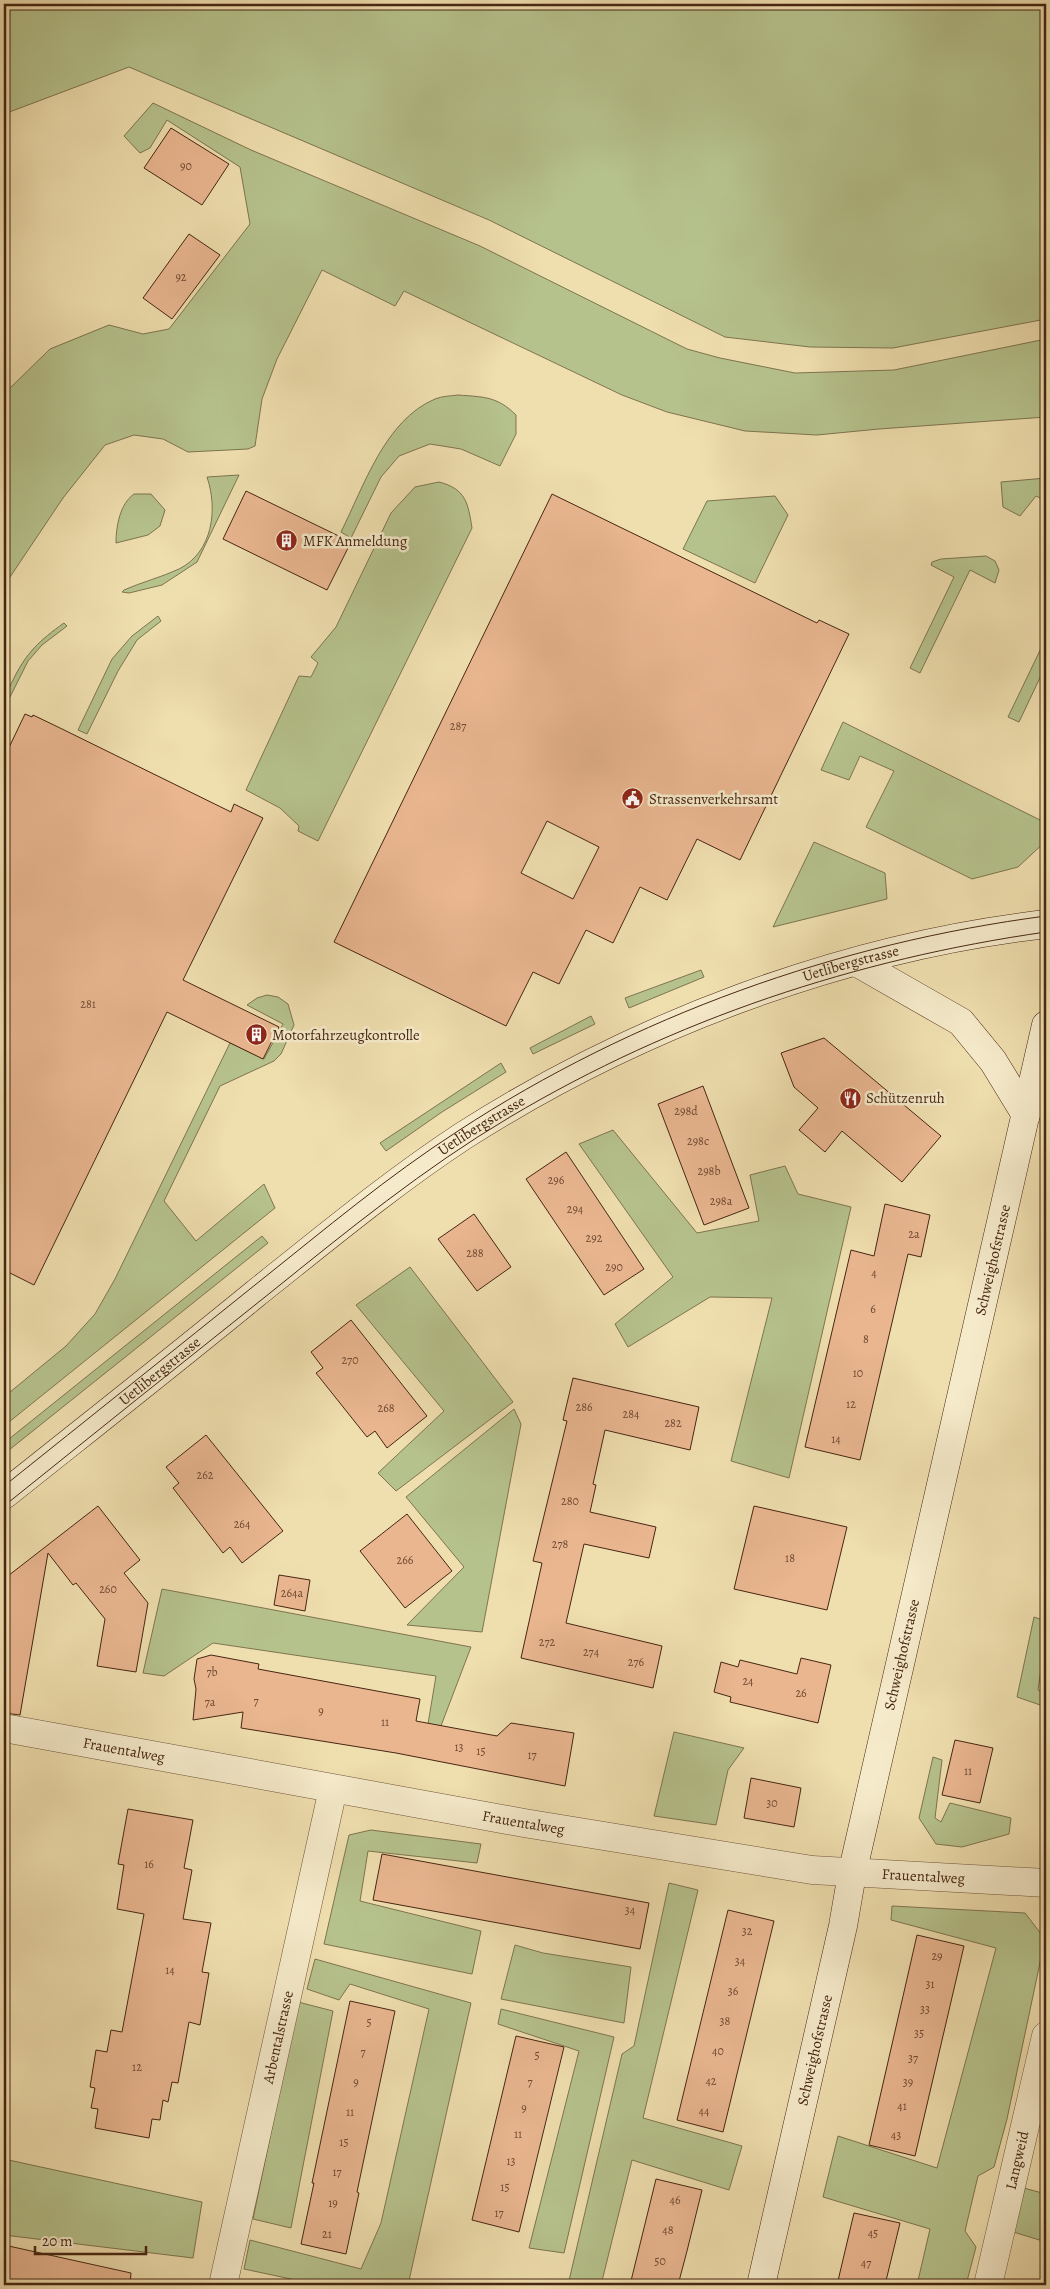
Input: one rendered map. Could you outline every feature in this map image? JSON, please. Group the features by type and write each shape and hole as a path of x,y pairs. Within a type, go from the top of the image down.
{"main road":[{"name":"Uetlibergstrasse","path":"4,1495 325,1238 420,1166 464,1136 592,1062 660,1031 765,990 856,962 971,935 1046,924"},
{"path":"856,962 961,1022 973,1034 993,1061 1026,1115"},
{"name":"Schweighofstrasse","path":"761,2285 843,1926 852,1874 924,1551 988,1283 1046,1025"},
{"name":"Frauentalweg","path":"4,1728 333,1789 812,1870 852,1874 1046,1883"},
{"name":"Arbentalstrasse","path":"222,2285 333,1789"},
{"name":"Langweid","path":"988,2285 1046,2036"}],"green space":[{"path":"4,4 1046,4 1046,319 893,348 810,347 725,337 489,220 129,67 4,114"},
{"path":"153,103 251,150 480,246 687,349 720,358 795,373 894,370 1046,339 1046,417 817,435 745,431 667,412 622,395 404,291 395,306 322,270 277,359 262,399 255,446 248,449 188,452 163,439 134,435 105,445 63,498 4,586 4,390 9,389 50,349 109,325 143,334 169,329 250,224 240,167 167,120 150,148 140,153 124,136"},
{"path":"458,395 482,397 496,401 516,415 516,434 500,466 461,449 430,444 399,456 381,477 351,538 341,532 378,456 402,422 418,409 435,399"},
{"path":"239,475 197,562 162,585 129,593 122,592 179,569 199,552 206,541 212,516 212,502 207,477"},
{"path":"1046,478 1046,501 1036,496 1020,516 1003,507 1001,482"},
{"path":"439,482 455,489 464,498 472,528 318,841 298,831 299,826 280,808 246,790 299,676 311,677 318,663 311,657 336,627 391,513 415,487"},
{"path":"134,494 151,494 165,510 160,526 148,535 116,543 122,509"},
{"path":"775,496 788,515 755,583 683,549 707,501"},
{"path":"986,556 995,561 999,570 995,583 970,570 920,673 910,668 954,577 931,565 932,562 941,559"},
{"path":"158,616 161,621 137,640 118,671 87,734 78,730 112,659 132,636"},
{"path":"64,623 67,626 42,645 28,661 4,709 8,691 23,662 41,641"},
{"path":"1046,638 1046,665 1019,722 1008,717"},
{"path":"843,722 1046,823 1046,841 1018,867 972,879 866,827 894,771 860,756 849,780 821,770"},
{"path":"814,842 885,873 887,899 773,927"},
{"path":"701,970 704,977 629,1008 625,998"},
{"path":"267,995 278,997 288,1004 294,1025 281,1054 274,1061 220,1086 164,1201 196,1241 264,1184 275,1208 4,1426 4,1397 66,1346 95,1314 115,1279 230,1043 264,1059 283,1024 247,1005 257,998"},
{"path":"591,1016 595,1024 533,1054 530,1048"},
{"path":"501,1063 506,1072 442,1112 386,1151 380,1143"},
{"path":"613,1130 697,1233 759,1221 750,1175 785,1166 798,1194 851,1207 789,1478 731,1461 772,1298 710,1297 628,1347 615,1324 673,1277 579,1144"},
{"path":"262,1236 268,1243 4,1454 4,1443"},
{"path":"410,1267 513,1402 396,1491 378,1473 444,1411 356,1305"},
{"path":"514,1409 521,1424 482,1632 407,1625 464,1567 406,1497"},
{"path":"162,1589 471,1647 436,1739 426,1736 436,1676 213,1643 164,1676 143,1673"},
{"path":"1034,1617 1046,1621 1046,1635 1038,1690 1046,1693 1046,1707 1017,1697"},
{"path":"674,1732 744,1748 728,1770 716,1825 654,1816"},
{"path":"933,1757 942,1760 935,1818 941,1822 950,1803 1011,1818 1009,1834 962,1847 936,1844 919,1818"},
{"path":"371,1830 481,1844 477,1863 368,1851 360,1901 481,1931 472,1974 324,1944 349,1835"},
{"path":"669,1883 698,1890 643,2118 742,2146 729,2190 632,2160 601,2285 568,2285 622,2054 634,2046"},
{"path":"892,1906 1025,1913 1045,1939 1007,2119 994,2167 978,2176 965,2231 976,2247 966,2285 917,2285 930,2229 823,2197 838,2136 937,2168 996,1948 891,1920"},
{"path":"515,1945 543,1953 631,1967 624,2023 501,1999"},
{"path":"315,1959 471,2003 408,2285 319,2285 244,2269 250,2240 361,2269 381,2223 429,2009 350,1984 339,2000 307,1989"},
{"path":"298,2002 333,2011 291,2228 253,2219"},
{"path":"501,2009 614,2037 564,2253 529,2248 579,2051 498,2024"},
{"path":"4,2159 202,2202 193,2258 4,2235"},
{"path":"1020,2187 1046,2194 1046,2242 1010,2231"}],"building":[{"path":"171,128 229,164 202,205 144,168"},
{"path":"189,234 220,255 172,319 143,298"},
{"name":"MFK Anmeldung","path":"246,491 351,542 327,590 223,539"},
{"name":"Strassenverkehrsamt","path":"552,494 817,623 819,620 849,634 740,860 697,839 667,900 640,887 613,943 586,930 559,984 533,972 506,1026 334,942","holes":["547,821 599,847 573,899 521,873"]},
{"path":"25,714 32,717 33,715 231,812 234,804 263,818 183,980 279,1027 263,1059 167,1012 34,1285 4,1270 4,758"},
{"name":"Schützenruh","path":"824,1038 941,1136 902,1182 842,1131 825,1152 799,1130 818,1108 794,1087 781,1053"},
{"path":"703,1086 749,1208 704,1225 658,1104"},
{"path":"566,1152 644,1269 604,1295 526,1179"},
{"path":"885,1204 930,1215 921,1257 908,1254 860,1460 805,1447 851,1250 874,1256"},
{"path":"474,1214 511,1267 477,1291 438,1239"},
{"path":"351,1320 427,1416 387,1448 375,1431 367,1437 316,1373 323,1368 311,1352"},
{"path":"573,1378 699,1407 690,1450 605,1430 593,1484 596,1485 590,1512 656,1527 649,1558 584,1544 566,1623 662,1646 653,1688 521,1658 542,1563 533,1561 567,1421 563,1420"},
{"path":"206,1435 283,1531 242,1563 230,1547 223,1553 173,1488 179,1483 166,1467"},
{"path":"98,1506 140,1560 124,1573 148,1603 136,1672 97,1666 105,1619 76,1583 73,1585 48,1553 20,1715 4,1713 4,1579"},
{"path":"754,1506 847,1527 827,1610 734,1589"},
{"path":"407,1514 452,1571 405,1608 360,1551"},
{"path":"279,1575 310,1580 305,1611 274,1605"},
{"path":"211,1655 259,1664 258,1669 420,1699 416,1721 497,1736 511,1723 574,1733 565,1786 396,1753 241,1728 243,1712 193,1720 196,1689 194,1679 197,1659"},
{"path":"801,1658 831,1665 818,1723 730,1702 731,1697 714,1692 721,1662 738,1667 740,1660 797,1674"},
{"path":"955,1740 993,1748 980,1803 942,1795"},
{"path":"751,1778 801,1788 794,1827 744,1818"},
{"path":"128,1809 193,1820 184,1868 192,1870 183,1919 211,1923 202,1972 209,1973 200,2025 189,2022 178,2083 172,2082 168,2102 163,2100 160,2120 152,2119 149,2138 95,2128 98,2109 91,2108 95,2088 90,2087 96,2050 107,2052 111,2030 122,2032 144,1914 117,1909 124,1865 118,1864"},
{"path":"382,1854 649,1903 640,1949 373,1900"},
{"path":"728,1910 774,1921 723,2132 677,2120"},
{"path":"917,1935 964,1946 915,2156 869,2145"},
{"path":"350,2001 395,2011 346,2254 301,2244"},
{"path":"516,2036 564,2047 519,2232 472,2220"},
{"path":"656,2179 702,2190 678,2285 630,2285"},
{"path":"854,2213 900,2223 885,2285 837,2285"},
{"path":"4,2245 131,2273 130,2285 4,2285"}],"tram line":[{"path":"4,1486 381,1185 432,1148 525,1090 595,1053 667,1020 740,990 815,966 891,945 968,928 1046,916"},
{"path":"4,1506 387,1201 478,1137 573,1082 637,1051 702,1023 769,998 836,977 905,959 975,944 1046,932"}],"place":[{"name":"MFK Anmeldung","path":"287,541"},
{"name":"Strassenverkehrsamt","path":"633,799"},
{"name":"Motorfahrzeugkontrolle","path":"256,1035"},
{"name":"Schützenruh","path":"850,1098"}]}
